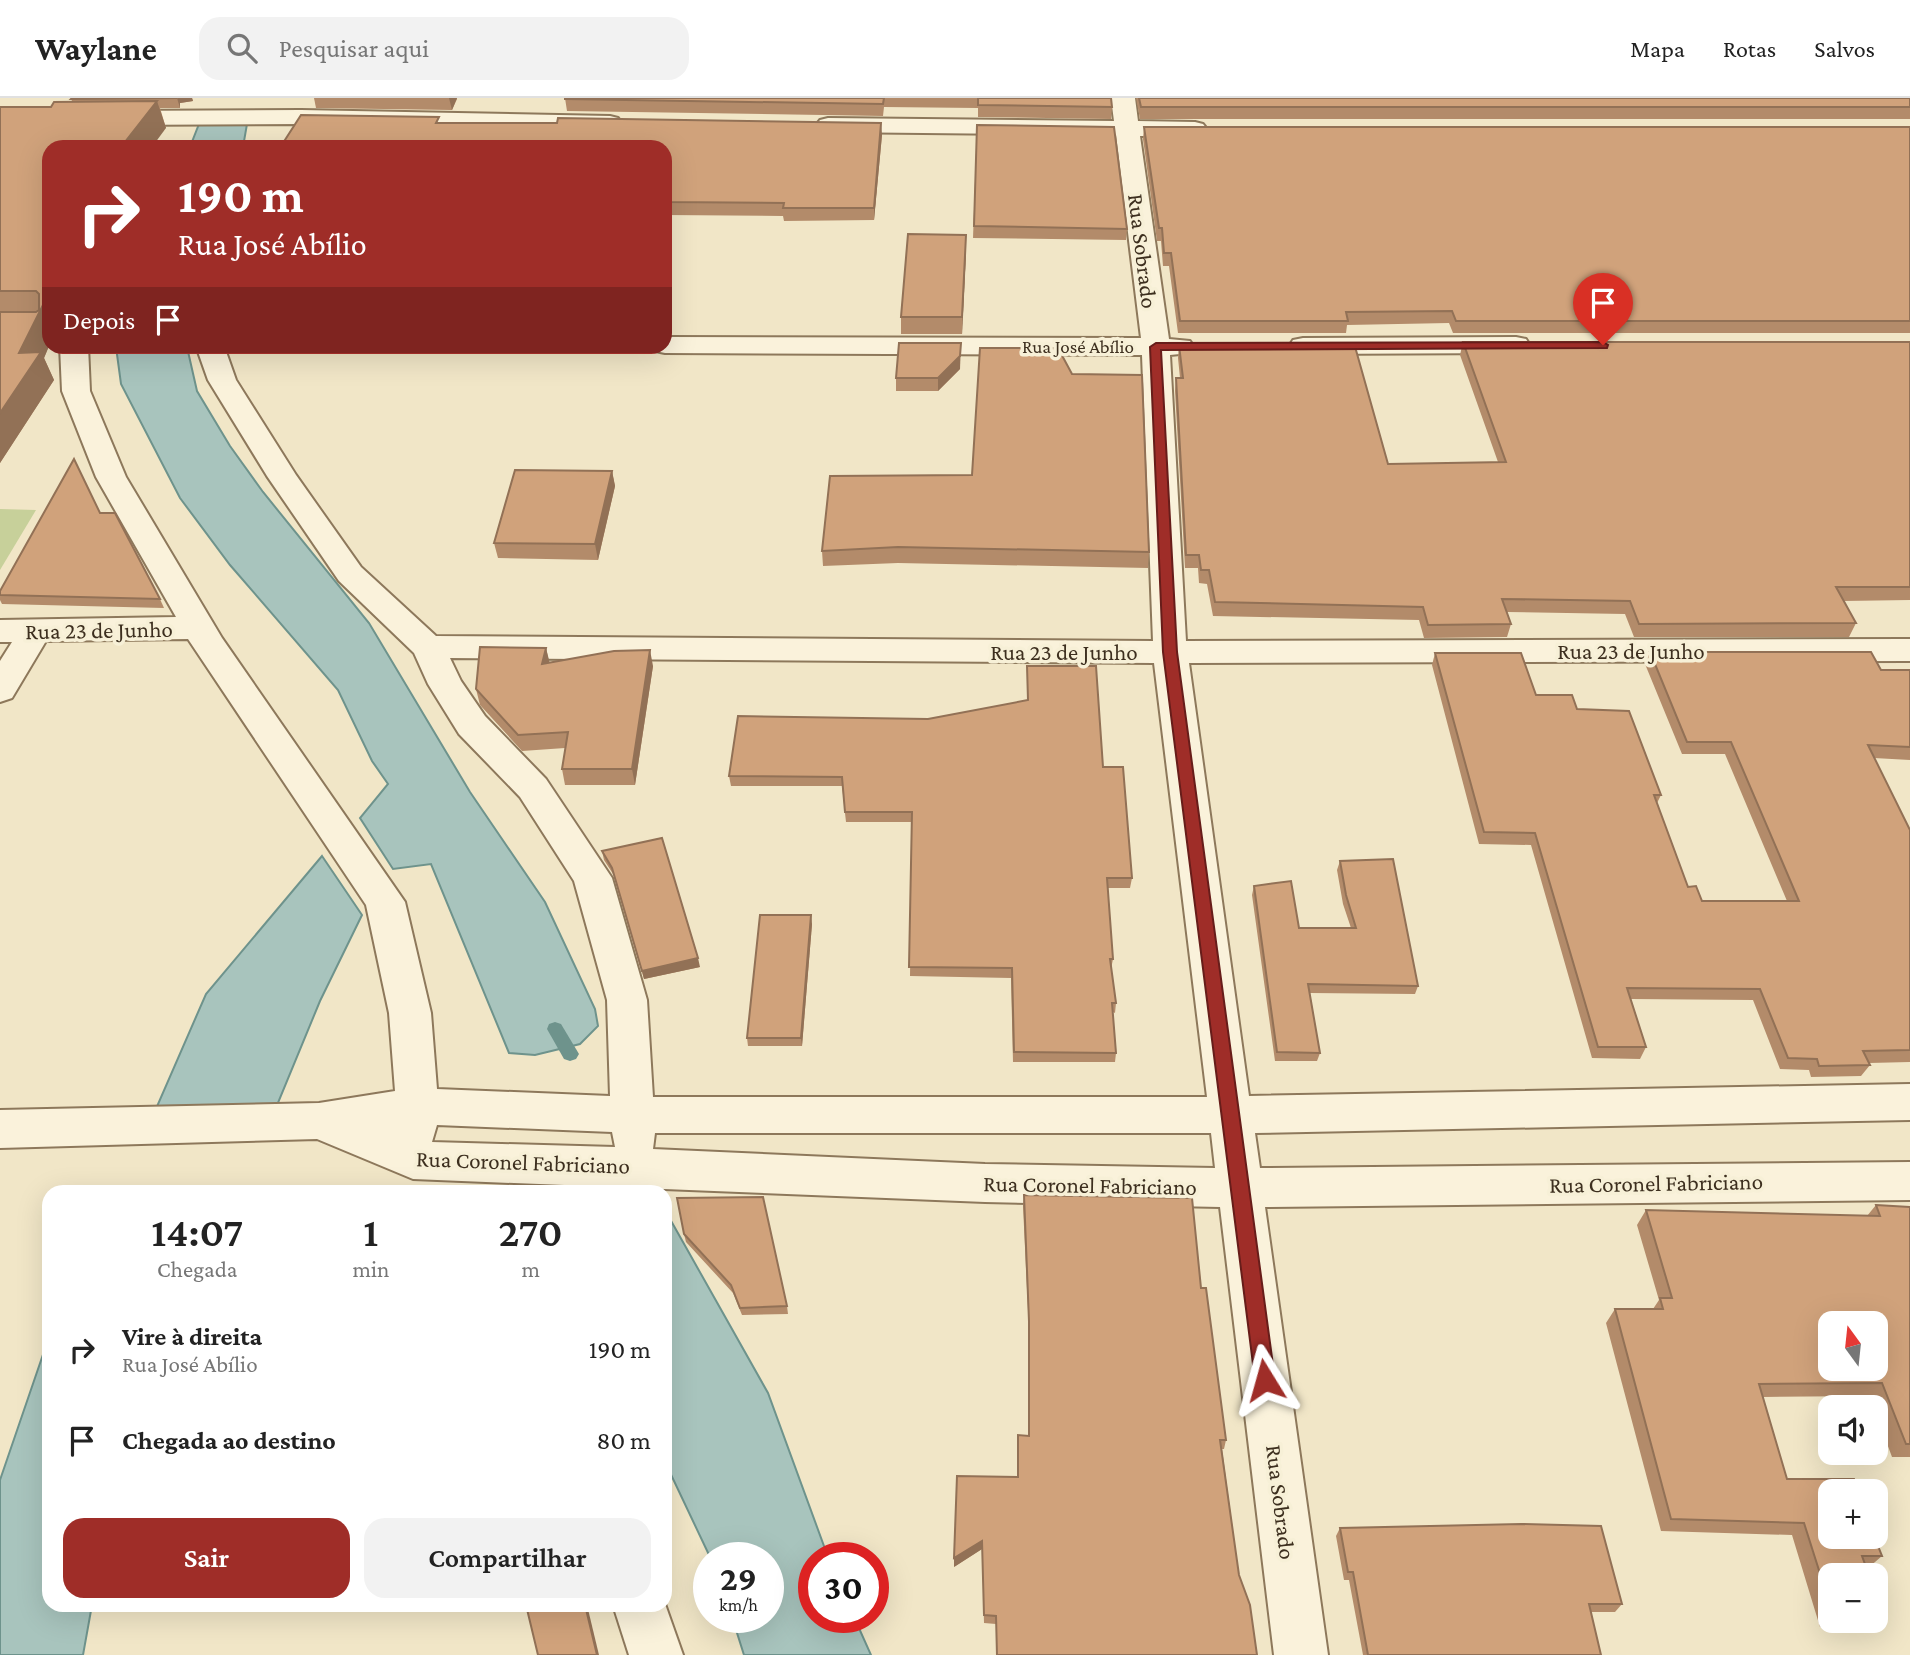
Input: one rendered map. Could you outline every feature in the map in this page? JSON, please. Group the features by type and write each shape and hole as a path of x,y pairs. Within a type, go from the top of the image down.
{"street":[{"path":"92,118 147,108 192,119 306,108 627,123"},
{"path":"288,137 306,108"},
{"path":"808,125 1125,113 1211,129"},
{"name":"Rua Sobrado","path":"1125,113 1156,347 1170,652 1301,1655"},
{"path":"175,138 192,119"},
{"name":"Rua José Abílio","path":"672,345 1211,346"},
{"path":"1281,346 1547,345"},
{"path":"74,354 76,391 111,477 198,628 386,902 410,1013 417,1106 413,1160"},
{"path":"213,354 222,380 282,476 350,574 428,648 445,684 472,725 533,788 593,878 627,1000 635,1167"},
{"name":"Rua 23 de Junho","path":"0,631 198,628"},
{"path":"0,690 35,631"},
{"name":"Rua 23 de Junho","path":"428,648 1170,652 1910,650"},
{"name":"Rua Coronel Fabriciano","path":"0,1129 319,1121 417,1106 633,1115 1229,1115 1910,1102"},
{"path":"543,1111 544,1178"},
{"name":"Rua Coronel Fabriciano","path":"319,1121 413,1160 544,1178 635,1167 985,1183 1240,1188 1910,1181"},
{"path":"641,1612 656,1655"}],"green space":[{"path":"0,509 36,510 0,570"}],"water":[{"path":"199,124 247,124 244,140 193,140"},
{"path":"117,354 189,354 197,391 230,446 263,492 369,623 470,792 545,902 595,1009 598,1026 580,1044 535,1055 509,1053 431,864 393,869 360,818 388,784 372,761 338,690 230,565 180,498 121,384"},
{"path":"322,856 362,915 320,1001 273,1115 155,1111 206,994"},
{"path":"672,1223 768,1393 823,1542 798,1542 798,1633 861,1633 871,1655 744,1655 737,1633 784,1633 784,1542 703,1542 672,1477"},
{"path":"42,1357 42,1612 91,1612 83,1655 0,1655 0,1480"}],"building":[{"path":"72,98 177,98 71,99"},
{"path":"565,98 884,98 883,104"},
{"path":"978,98 1111,98 1112,107 978,105"},
{"path":"1139,98 1910,98 1910,107 1141,107"},
{"path":"157,101 126,140 42,140 42,307 19,353 41,352 0,413 0,312 36,312 39,310 39,294 36,291 0,291 0,107 51,107 54,102"},
{"path":"301,115 439,117 436,123 557,123 558,118 881,123 874,208 783,208 784,203 672,202 672,140 285,140"},
{"path":"977,125 1114,127 1127,229 974,226"},
{"path":"1144,127 1910,127 1910,321 1456,321 1452,311 1346,312 1348,321 1180,321 1171,253 1164,253 1162,228 1159,228"},
{"path":"908,234 966,235 962,317 901,317"},
{"path":"1463,342 1910,342 1910,587 1836,587 1856,623 1639,624 1630,601 1502,599 1511,624 1428,625 1423,607 1215,602 1209,570 1201,570 1199,555 1186,555 1176,378 1183,378 1179,345 1354,343 1388,464 1506,462"},
{"path":"899,343 961,343 960,356 938,378 896,378"},
{"path":"980,348 1058,348 1072,374 1142,375 1149,552 898,547 822,551 830,476 972,475"},
{"path":"74,459 100,513 115,513 160,599 0,595"},
{"path":"515,470 612,471 595,544 494,543"},
{"path":"480,647 546,648 542,664 614,651 650,650 632,769 562,769 568,732 518,735 476,689"},
{"path":"1650,652 1871,652 1881,670 1910,670 1910,747 1868,745 1910,830 1910,1050 1863,1051 1870,1065 1819,1066 1817,1059 1788,1058 1760,989 1627,988 1646,1047 1598,1047 1535,833 1484,832 1435,653 1521,653 1536,695 1572,695 1577,709 1629,711 1661,795 1654,795 1688,887 1696,886 1702,901 1799,901 1731,742 1687,742"},
{"path":"1027,666 1096,666 1103,767 1123,767 1132,878 1107,878 1113,959 1110,959 1116,1003 1112,1003 1116,1053 1014,1052 1012,968 909,967 912,812 845,812 842,777 729,776 738,716 928,719 1028,700"},
{"path":"662,838 698,958 642,971 612,868 602,851"},
{"path":"1393,859 1418,986 1308,984 1320,1053 1277,1052 1254,886 1291,881 1299,928 1356,928 1340,861"},
{"path":"760,915 811,915 801,1038 747,1038"},
{"path":"1024,1195 1192,1198 1201,1288 1206,1288 1226,1440 1220,1440 1239,1575 1250,1605 1257,1655 997,1655 996,1616 984,1615 982,1541 954,1558 957,1476 1018,1477 1018,1435 1029,1436 1029,1321"},
{"path":"763,1197 787,1306 740,1308 731,1285 684,1234 677,1198"},
{"path":"1876,1205 1910,1207 1910,1444 1906,1444 1882,1383 1759,1384 1787,1479 1818,1479 1818,1549 1879,1549 1882,1556 1862,1556 1865,1563 1818,1563 1818,1567 1804,1523 1671,1519 1615,1309 1663,1309 1660,1298 1672,1298 1646,1210 1880,1216"},
{"path":"1521,1524 1601,1526 1622,1604 1589,1604 1601,1655 1368,1655 1353,1572 1348,1572 1340,1528"},
{"path":"528,1612 587,1612 597,1655 538,1655"}],"waterway":[{"path":"555,1029 570,1054"}],"route":[{"path":"1265,1380 1170,652 1156,347 1603,345"}]}
